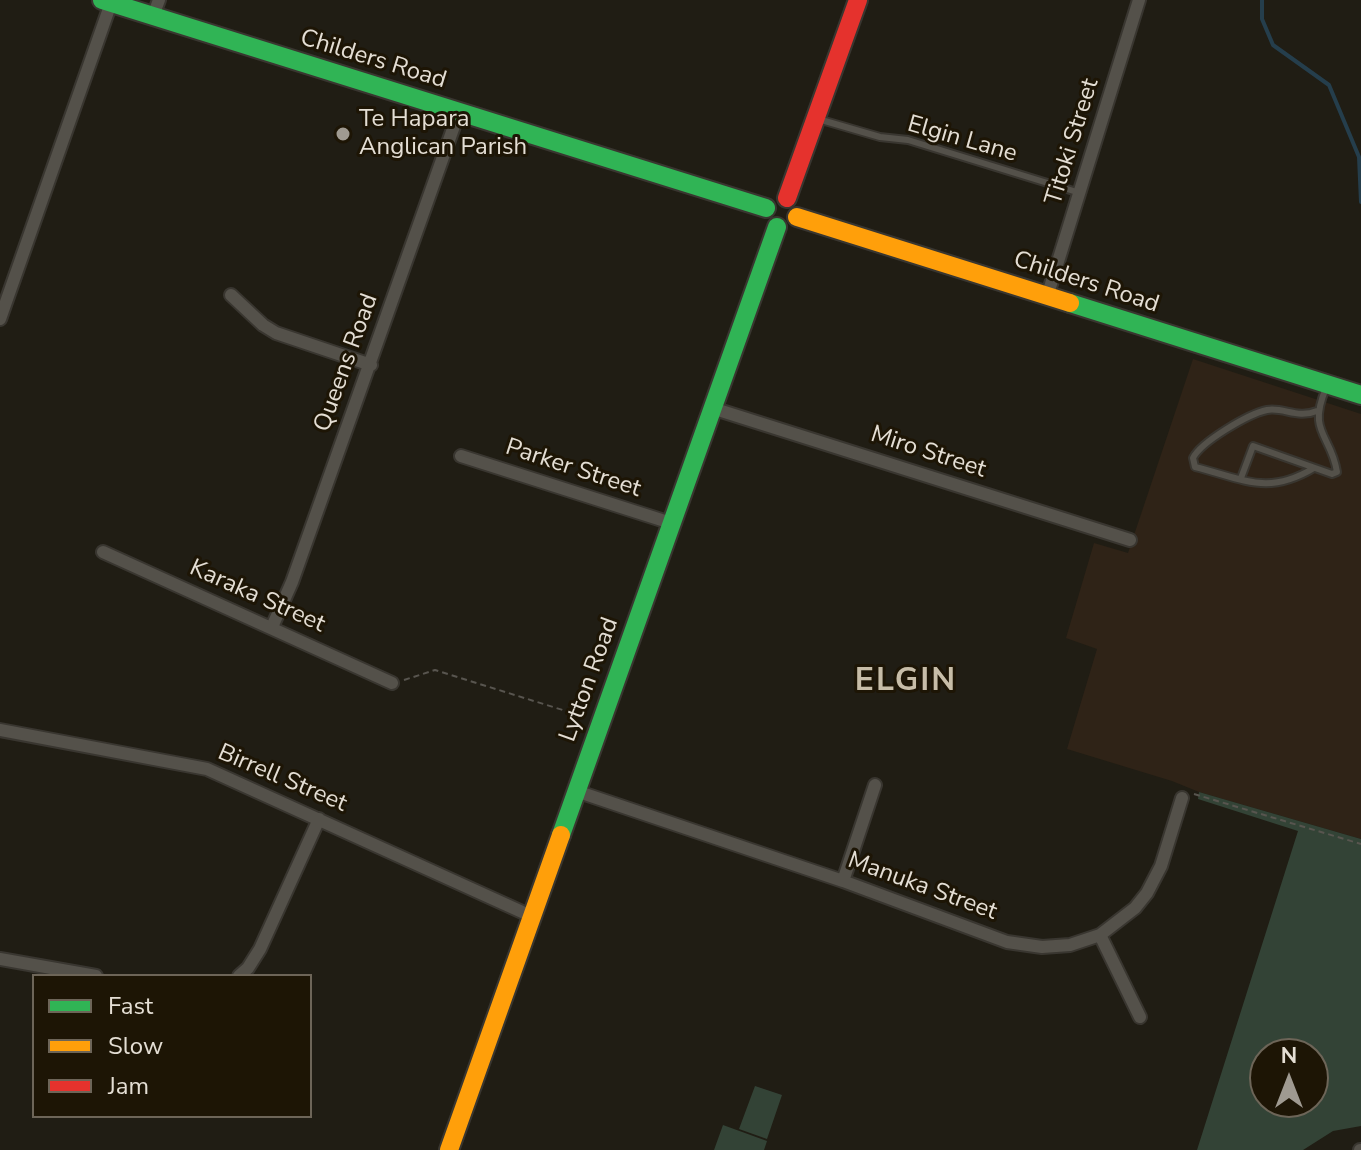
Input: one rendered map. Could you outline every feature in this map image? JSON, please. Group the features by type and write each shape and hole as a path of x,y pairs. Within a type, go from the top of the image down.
{"main road":[{"path":"787,198 858,0"},
{"name":"Childers Road","path":"106,1 156,8 459,112 766,208"},
{"path":"787,198 797,209 797,217 790,226 777,227 767,217 766,208 771,200 787,198"},
{"name":"Childers Road","path":"797,217 1361,395"},
{"name":"Lytton Road","path":"449,1150 777,227"}],"street":[{"name":"Titoki Street","path":"1047,297 1139,0"},
{"path":"0,319 106,1"},
{"name":"Queens Road","path":"272,627 292,582 371,365 459,112"},
{"path":"231,295 276,333 371,365"},
{"name":"Miro Street","path":"712,408 1130,540"},
{"name":"Parker Street","path":"461,456 671,523"},
{"name":"Karaka Street","path":"103,552 392,683"},
{"name":"Birrell Street","path":"0,730 207,769 531,916"},
{"path":"843,881 875,785"},
{"name":"Manuka Street","path":"576,791 843,881 1007,942 1042,947 1070,945 1100,935 1129,914 1147,893 1161,866 1182,798"},
{"path":"241,974 260,949 319,819"},
{"path":"1100,935 1140,1017"},
{"path":"0,959 85,974"}],"lane":[{"name":"Elgin Lane","path":"815,119 880,137 908,140 1080,193"},
{"path":"1241,478 1253,446 1332,474 1337,472 1317,411 1328,384"},
{"path":"1314,468 1287,482 1268,486 1195,467 1193,458 1197,449 1264,410 1308,414 1317,411"}],"path":[{"path":"392,683 435,670 601,722"},
{"path":"1182,798 1187,793 1197,794 1361,844"}],"shaded area":[{"path":"1193,359 1361,414 1361,839 1199,792 1067,749 1097,649 1066,638 1094,543 1128,553"}],"green space":[{"path":"1199,792 1361,839 1361,1126 1333,1131 1303,1150 1197,1150 1298,831 1198,799"},
{"path":"755,1086 782,1095 767,1139 739,1129"},
{"path":"723,1125 767,1141 764,1150 714,1150"}],"waterway":[{"path":"1262,0 1262,19 1273,45 1329,85 1359,157 1361,202"}],"traffic: fast":[{"path":"102,0 766,208"},
{"path":"561,835 777,227"},
{"path":"1070,303 1361,395"}],"traffic: slow":[{"path":"797,217 1070,303"},
{"path":"449,1150 561,835"}],"traffic: jam":[{"path":"787,198 858,0"}],"place":[{"name":"Te Hapara Anglican Parish","path":"343,134"}],"district":[{"name":"ELGIN","path":"906,682"}]}
